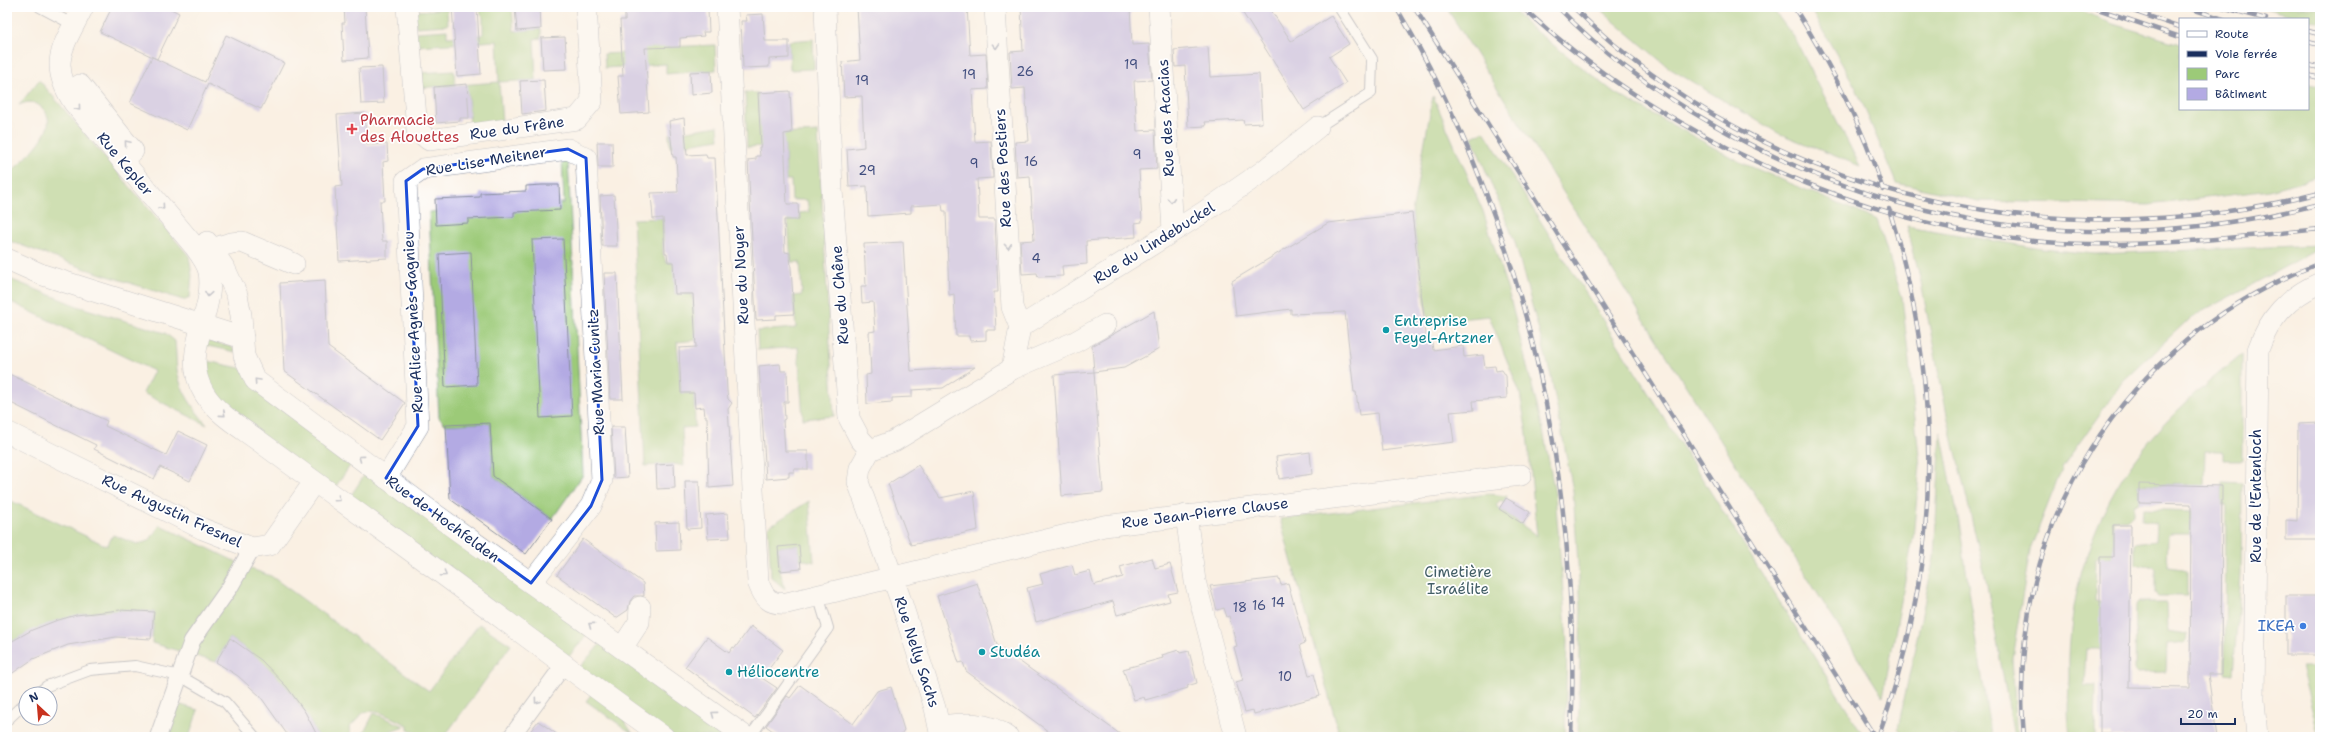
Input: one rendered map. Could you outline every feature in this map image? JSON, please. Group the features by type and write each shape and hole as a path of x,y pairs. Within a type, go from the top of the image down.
{"street":[{"name":"Rue du Frêne","path":"407,7 417,130 429,140 578,119 592,101 586,7"},
{"name":"Rue du Noyer","path":"727,7 758,582 765,598 776,604 818,596"},
{"name":"Rue du Chêne","path":"825,7 832,190 849,418 860,439 870,450"},
{"name":"Rue des Postiers","path":"995,7 1012,307 1020,327"},
{"name":"Rue des Acacias","path":"1159,7 1173,230"},
{"name":"Rue Kepler","path":"78,16 61,54 85,94 196,225 207,253"},
{"name":"Rue du Lindebuckel","path":"1020,327 1243,186 1318,126"},
{"name":"Rue Lise Meitner","path":"406,181 423,169 568,149"},
{"name":"Rue Maria Cunitz","path":"531,583 591,506 602,480 586,158 568,149"},
{"name":"Rue Alice Agnès Gagnieu","path":"386,478 418,426 406,181"},
{"path":"294,264 242,242 233,242 207,253 210,284 196,349 197,378 204,393 220,413 314,482 453,580 563,665 664,737"},
{"name":"Rue de Hochfelden","path":"207,253 225,269 237,295 240,308 244,356 255,380 386,478 746,737"},
{"path":"7,259 43,275 243,338"},
{"name":"Rue de l'Entenloch","path":"2257,737 2254,700 2258,350 2267,327 2280,310 2304,290 2320,283"},
{"path":"891,572 858,482 860,468 870,450 894,441 1012,369 1075,342 1105,325"},
{"path":"1012,369 1020,327"},
{"name":"Rue Augustin Fresnel","path":"7,432 203,528 252,548 270,545 314,482"},
{"name":"Rue Jean-Pierre Clause","path":"818,596 891,572 1104,526 1521,475"},
{"path":"1186,515 1195,581 1236,737"},
{"path":"158,737 192,641 230,587 252,548"},
{"name":"Rue Nelly Sachs","path":"891,572 940,731"},
{"path":"622,648 639,622 640,607"},
{"path":"511,737 560,670"},
{"path":"940,731 956,724 986,724 1008,737"}],"lane":[{"path":"40,7 78,16"},
{"path":"1318,126 1371,93 1372,59 1339,7"},
{"path":"750,737 828,628 818,596"},
{"path":"47,686 90,670 135,666 180,676 225,702 255,737"},
{"path":"7,720 18,710"}],"highlighted area":[{"path":"568,149 586,158 602,480 591,506 531,583 386,478 418,426 406,181 423,169"}],"green space":[{"path":"480,7 512,7 514,31 541,29 541,38 534,39 536,80 499,82 497,41 417,46 416,32 447,30 447,37 483,35 483,17 481,15"},
{"path":"1446,7 1511,7 1529,26 1615,93 1740,162 1877,220 1902,297 1920,465 1913,538 1883,697"},
{"path":"1597,7 1771,7 1794,37 1860,166 1778,133 1669,68"},
{"path":"1809,7 2073,7 2113,24 2179,44 2179,110 2309,110 2309,84 2320,86 2320,176 2270,190 2149,205 1979,201 1896,183 1856,88"},
{"path":"2261,7 2320,7 2320,23 2309,20 2309,18 2302,18"},
{"path":"447,9 448,25 416,27 415,11"},
{"path":"639,19 665,47 715,45 716,70 666,74 666,64 605,68 604,54 622,53"},
{"path":"813,39 814,69 790,70 789,41"},
{"path":"454,71 455,85 420,88 419,73"},
{"path":"39,80 189,256 192,275 190,297 183,300 86,269 7,240 7,176 38,144 45,134 48,124 47,115 38,105 31,102 19,105"},
{"path":"499,82 502,122 470,126 468,94 458,85"},
{"path":"745,92 758,93 761,135 818,132 834,416 803,419 798,347 758,350 757,331 796,328 793,296 802,295 800,262 791,262 788,220 800,219 799,213 809,212 807,200 792,200 791,180 786,180 785,145 747,147"},
{"name":"Cimetière Israélite","path":"1433,96 1483,211 1510,298 1543,430 1555,494 1567,641 1565,737 1340,737 1280,519 1489,494 1507,496 1504,502 1500,500 1496,506 1537,536 1527,434 1520,393 1489,316 1428,322 1412,213"},
{"path":"718,126 719,139 670,147 669,134"},
{"path":"1484,131 1862,733 1861,737 1578,737 1581,607 1573,491 1551,376 1515,242 1472,137"},
{"path":"568,159 583,475 552,519 493,476 490,423 446,425 439,418 429,212 564,203 562,160"},
{"path":"663,218 663,253 666,262 674,262 675,294 692,294 697,340 677,342 681,393 694,393 695,427 682,428 684,466 674,464 645,466 633,219"},
{"path":"1907,226 2042,249 2095,254 2320,245 2320,248 2190,318 2123,381 2063,466 2030,550 2012,658 2017,737 2014,737 1986,580 1947,415 1919,273"},
{"path":"7,278 80,307 165,333 175,341 177,370 184,392 207,425 143,393 154,371 7,300"},
{"path":"208,341 232,347 235,352 203,345"},
{"path":"2242,354 2242,460 2223,460 2223,451 2205,451 2204,485 2139,484 2139,503 2134,504 2134,515 2129,520 2113,520 2113,557 2096,558 2095,602 2102,603 2101,649 2086,649 2084,686 2096,686 2095,737 2071,737 2069,730 2068,707 2070,646 2073,616 2078,587 2086,557 2096,529 2109,501 2124,475 2142,450 2189,399"},
{"path":"202,360 240,368 354,460 334,489 215,400"},
{"path":"1941,432 1959,522 1988,717 1993,737 1905,737 1898,728 1934,557"},
{"path":"367,471 590,631 566,660 348,500"},
{"path":"2222,482 2242,483 2241,575 2233,674 2225,673 2226,504 2222,504"},
{"path":"7,499 107,546 113,535 137,544 149,541 160,525 251,569 271,576 429,691 479,624 511,645 444,737 420,737 417,733 408,729 408,725 377,711 364,712 349,728 351,737 318,737 292,694 270,669 244,648 230,638 216,662 152,643 154,612 114,611 78,615 43,626 7,644"},
{"path":"809,501 814,562 800,559 798,545 778,547 780,571 785,589 771,577 768,527"},
{"path":"2143,509 2191,511 2191,534 2169,534 2168,536 2167,567 2185,569 2187,571 2187,595 2185,596 2158,596 2155,593 2155,568 2153,566 2135,564 2135,544 2155,541 2156,522 2142,520"},
{"path":"2139,602 2166,602 2167,631 2186,634 2185,642 2167,644 2166,672 2137,673 2135,671 2136,605"},
{"path":"603,641 736,737 673,737 578,669"},
{"path":"2301,667 2320,667 2320,737 2319,737"},
{"path":"593,692 615,707 633,734 586,701"},
{"path":"181,705 198,710 189,737 168,737 170,719 174,711"},
{"path":"374,713 404,726 380,735 362,736"}],"building":[{"path":"112,7 167,7 179,13 157,59 100,32"},
{"path":"344,7 365,7 368,58 344,60 342,23 345,23"},
{"path":"452,7 477,7 481,74 457,76"},
{"path":"515,7 540,7 541,29 517,31"},
{"path":"625,7 677,7 677,11 708,9 709,32 703,32 704,36 680,38 680,47 645,48 649,112 621,114 618,76 623,76 620,20 625,20"},
{"path":"857,7 967,7 970,55 986,54 988,89 972,90 975,142 991,141 993,178 977,179 979,219 995,219 998,292 994,292 996,330 986,330 986,340 970,341 969,336 956,336 954,294 949,295 946,211 943,211 942,204 911,206 911,213 868,216 867,186 849,187 847,149 864,147 862,96 844,97 842,62 860,60"},
{"path":"1021,7 1130,7 1132,45 1149,44 1152,80 1134,81 1137,131 1155,130 1157,169 1139,170 1142,222 1135,223 1136,237 1086,241 1087,264 1062,266 1063,276 1038,277 1037,273 1022,274 1020,241 1034,240 1030,176 1017,177 1015,142 1029,141 1025,88 1012,89 1010,52 1023,51"},
{"path":"1239,7 1269,7 1291,41 1331,16 1349,44 1329,57 1346,83 1304,110"},
{"path":"763,14 765,41 789,41 789,58 769,59 769,67 743,68 741,21 747,21 746,15"},
{"path":"226,35 284,63 261,109 208,84 187,130 130,103 152,57 205,82"},
{"path":"565,37 567,69 543,70 541,38"},
{"path":"1208,47 1210,77 1259,74 1262,123 1244,124 1243,120 1205,122 1206,126 1188,127 1185,66 1175,67 1174,50"},
{"path":"382,67 384,103 361,104 359,68"},
{"path":"711,71 712,93 691,95 690,72"},
{"path":"544,80 546,111 522,114 520,81"},
{"path":"467,84 469,118 460,118 460,121 436,123 434,87"},
{"path":"790,91 792,133 784,134 787,204 798,204 799,220 784,220 785,252 790,253 794,314 776,315 776,319 756,320 748,160 756,159 756,156 760,156 759,147 761,147 758,93"},
{"path":"365,113 367,145 387,144 388,161 383,162 385,201 380,201 382,241 387,241 387,258 339,261 335,187 342,186 337,115"},
{"path":"684,118 687,155 706,154 707,158 715,158 727,391 728,399 732,403 728,409 733,486 709,488 707,417 705,417 704,407 695,408 694,393 681,393 679,348 696,347 693,294 675,294 673,262 668,262 667,253 665,253 663,218 653,219 651,193 678,192 676,157 673,157 669,121"},
{"path":"597,142 612,142 613,167 598,167"},
{"path":"559,185 560,210 514,212 514,217 468,219 468,223 436,225 435,199 480,197 480,193 526,191 526,186"},
{"path":"614,195 617,246 602,246 600,196"},
{"name":"Entreprise Feyel-Artzner","path":"1412,213 1427,343 1432,343 1433,350 1463,346 1464,357 1483,355 1485,367 1495,366 1496,371 1502,370 1506,376 1507,398 1473,401 1474,410 1450,412 1454,442 1382,451 1378,413 1359,415 1356,392 1354,392 1345,312 1291,314 1291,309 1236,316 1232,281 1328,223"},
{"path":"563,239 572,416 540,418 532,240"},
{"path":"903,242 911,371 975,367 943,388 912,390 912,397 892,398 892,402 867,404 866,375 871,374 869,332 875,331 873,302 862,303 861,286 866,286 864,244"},
{"path":"471,252 477,385 445,387 439,254"},
{"path":"604,273 617,273 623,399 610,399"},
{"path":"325,280 328,347 405,403 380,440 284,371 280,283"},
{"path":"1154,311 1159,349 1124,368 1094,372 1092,346"},
{"path":"780,364 781,371 787,371 788,402 784,402 785,419 783,420 785,451 808,451 808,469 794,469 794,472 789,472 789,477 766,479 759,366"},
{"path":"1094,372 1103,492 1062,496 1054,375"},
{"path":"7,373 107,421 105,426 166,455 178,431 207,445 190,481 160,467 154,479 94,449 96,445 7,401"},
{"path":"490,423 493,476 552,519 526,554 450,499 446,425"},
{"path":"2320,423 2320,540 2286,540 2286,520 2297,521 2298,424"},
{"path":"611,427 625,427 628,477 614,478"},
{"path":"1310,452 1312,474 1279,479 1276,457"},
{"path":"674,464 675,488 657,489 656,465"},
{"path":"918,465 940,498 974,491 978,530 911,545 888,484"},
{"path":"685,481 699,481 701,528 687,529"},
{"path":"2139,484 2222,486 2221,674 2208,674 2217,737 2111,737 2111,733 2100,733 2100,557 2113,557 2113,525 2131,525 2129,687 2190,688 2191,504 2139,503"},
{"path":"1506,498 1530,512 1523,524 1499,509"},
{"path":"728,513 730,538 708,539 706,515"},
{"path":"679,522 680,550 656,551 655,523"},
{"path":"583,539 643,583 644,596 634,596 630,601 628,610 616,618 557,575"},
{"path":"799,545 801,569 780,571 778,547"},
{"path":"1152,558 1155,568 1170,564 1178,592 1168,594 1170,601 1117,615 1113,601 1036,622 1027,588 1043,584 1040,574 1072,565 1075,575 1090,571 1094,585 1123,577 1120,567"},
{"path":"1279,578 1281,585 1288,583 1305,643 1300,645 1309,675 1314,674 1320,696 1254,714 1253,710 1245,712 1236,682 1243,680 1234,647 1237,646 1229,616 1227,617 1224,608 1217,610 1210,586"},
{"name":"Studéa","path":"977,583 997,645 1124,737 1056,737 966,671 963,662 959,663 937,596"},
{"name":"IKEA","path":"2286,596 2320,596 2320,655 2286,655"},
{"path":"120,610 154,612 151,639 116,637 68,645 33,659 7,677 7,644 32,630 55,621 76,615"},
{"name":"Héliocentre","path":"751,626 783,650 762,678 777,688 755,718 685,667 707,637 729,653 733,647 735,648"},
{"path":"230,638 261,660 287,687 305,712 318,737 289,737 260,696 238,676 216,662"},
{"path":"1179,650 1180,653 1189,651 1197,683 1187,686 1188,688 1145,700 1144,697 1134,700 1123,669 1163,658 1162,655"},
{"path":"800,685 853,724 877,691 891,687 904,730 899,737 781,737 766,726 787,696 790,698"},
{"path":"538,721 561,737 526,737"}],"railway":[{"path":"1396,7 1441,91 1480,177 1511,267 1536,359 1555,452 1567,547 1572,642 1571,737"},
{"path":"1414,7 1875,737"},
{"path":"1522,7 1575,52 1634,94 1698,132 1765,166 1835,194 1905,217 1976,233 2045,242 2079,244 2182,242 2320,229"},
{"path":"1558,7 1594,42 1632,72 1673,100 1716,126 1788,163 1861,191 1935,212 2010,225 2086,231 2164,229 2242,220 2320,204"},
{"path":"1573,7 1651,73 1736,127 1826,169 1921,198 2020,215 2120,219 2220,212 2320,193"},
{"path":"1794,7 1833,73 1865,142 1883,190"},
{"path":"2092,7 2179,37"},
{"path":"2122,7 2179,27"},
{"path":"2186,7 2220,18"},
{"path":"2222,7 2262,18"},
{"path":"2309,31 2320,34"},
{"path":"2309,42 2320,45"},
{"path":"2309,65 2320,68"},
{"path":"2309,75 2320,78"},
{"path":"1878,737 1899,672 1914,606 1924,540 1928,474 1927,408 1919,341 1907,275 1889,209"},
{"path":"2024,737 2023,659 2034,585 2057,514 2091,449 2134,391 2188,339 2250,297 2320,263"}],"place":[{"name":"Pharmacie des Alouettes","path":"352,129"},
{"name":"Entreprise Feyel-Artzner","path":"1386,330"},
{"name":"IKEA","path":"2303,626"},
{"name":"Studéa","path":"982,652"},
{"name":"Héliocentre","path":"729,672"}]}
